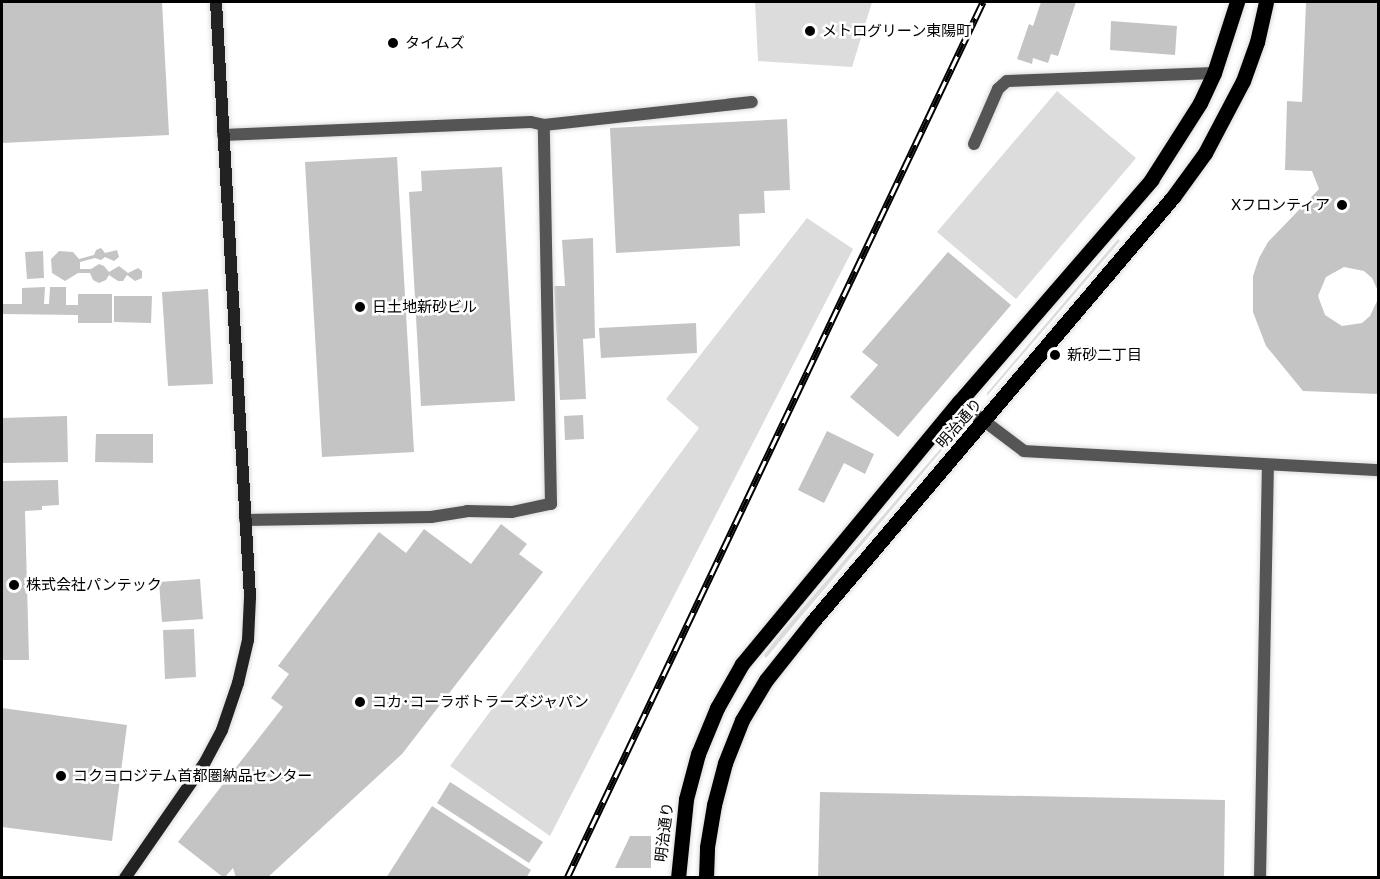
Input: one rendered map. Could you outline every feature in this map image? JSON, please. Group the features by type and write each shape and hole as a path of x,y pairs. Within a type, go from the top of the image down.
{"main road":[{"name":"明治通り","path":"678,878 686,799 698,754 717,708 742,664 959,402 1151,180 1179,139 1215,73 1237,2"},
{"name":"明治通り","path":"706,878 707,847 714,805 725,763 742,720 766,680 813,621 1173,197 1205,153 1243,81 1257,42 1266,2"}],"street":[{"path":"125,878 204,764 222,730 235,692 248,640 250,597 216,2"},
{"path":"974,144 998,89 1007,81 1215,73"},
{"path":"224,135 531,122 544,125 752,102"},
{"path":"245,520 431,517 466,511 512,512 550,504 544,125"},
{"path":"959,402 1024,451 1378,470"},
{"path":"1260,878 1268,465"}],"shaded area":[{"name":"メトログリーン東陽町","path":"755,2 872,2 852,67 758,61"},
{"path":"1057,91 1136,158 1016,299 937,232"},
{"path":"807,218 853,249 550,836 450,766 699,428 666,399"},
{"path":"1118,239 1120,241 987,396 987,393"},
{"path":"954,433 954,436 766,658 764,655 782,632"}],"building":[{"path":"2,2 162,2 169,135 2,143"},
{"path":"1041,2 1076,2 1058,56 1051,54 1048,63 1033,58 1032,64 1017,59 1029,24 1033,26"},
{"name":"Xフロンティア","path":"1306,2 1378,2 1378,291 1372,278 1364,271 1344,267 1326,277 1318,296 1325,315 1342,326 1362,323 1370,316 1378,299 1378,394 1303,391 1266,346 1253,312 1253,276 1259,258 1268,242 1319,189 1312,171 1285,170 1287,101 1302,102"},
{"path":"1111,21 1177,26 1175,55 1110,50"},
{"path":"787,119 790,190 764,191 765,213 739,214 740,246 616,253 610,128"},
{"name":"日土地新砂ビル","path":"397,157 414,452 322,457 305,162"},
{"path":"502,167 515,401 421,406 409,192 422,191 421,171"},
{"path":"593,238 595,338 583,339 586,399 560,400 554,286 565,286 562,240"},
{"path":"101,248 105,253 117,250 119,257 114,261 105,257 101,260 95,258 80,262 80,269 91,269 99,264 109,272 119,266 128,273 138,268 142,271 142,278 135,281 127,275 123,281 118,281 109,275 106,280 99,283 93,280 90,273 78,273 65,281 52,273 51,259 59,251 73,252 79,259 94,255 96,250"},
{"path":"43,251 44,278 27,279 25,252"},
{"path":"948,252 1011,305 898,437 850,397 878,365 862,352"},
{"path":"45,287 44,304 49,304 50,287 66,287 66,305 78,305 78,294 112,294 112,323 78,323 78,315 2,314 2,304 22,304 22,288"},
{"path":"208,289 213,384 168,386 162,292"},
{"path":"114,296 152,296 151,323 114,322"},
{"path":"696,323 697,353 601,358 599,328"},
{"path":"583,415 584,439 565,440 564,416"},
{"path":"67,416 68,462 2,463 2,418"},
{"path":"827,431 874,454 865,474 844,463 824,503 798,490"},
{"path":"96,434 153,434 153,463 95,462"},
{"name":"株式会社パンテック","path":"58,480 59,505 42,506 42,510 25,511 29,660 2,660 2,481"},
{"name":"コカ･コーラボトラーズジャパン","path":"501,524 527,544 519,554 543,572 402,754 267,878 236,878 233,868 224,878 178,842 283,707 271,698 289,674 278,666 379,532 406,553 424,529 471,564"},
{"path":"200,579 203,619 162,622 159,582"},
{"path":"194,629 196,677 165,679 163,630"},
{"name":"コクヨロジテム首都圏納品センター","path":"2,708 127,725 112,841 2,827"},
{"path":"450,782 543,842 529,863 437,803"},
{"path":"820,792 1225,800 1224,878 818,878"},
{"path":"432,806 531,870 526,878 386,878"},
{"path":"630,836 651,836 651,868 615,868"}],"railway":[{"path":"567,878 983,2"}],"place":[{"name":"メトログリーン東陽町","path":"810,31"},
{"name":"タイムズ","path":"393,43"},
{"name":"Xフロンティア","path":"1342,205"},
{"name":"日土地新砂ビル","path":"360,307"},
{"name":"新砂二丁目","path":"1055,355"},
{"name":"株式会社パンテック","path":"14,585"},
{"name":"コカ･コーラボトラーズジャパン","path":"360,702"},
{"name":"コクヨロジテム首都圏納品センター","path":"61,776"}]}
